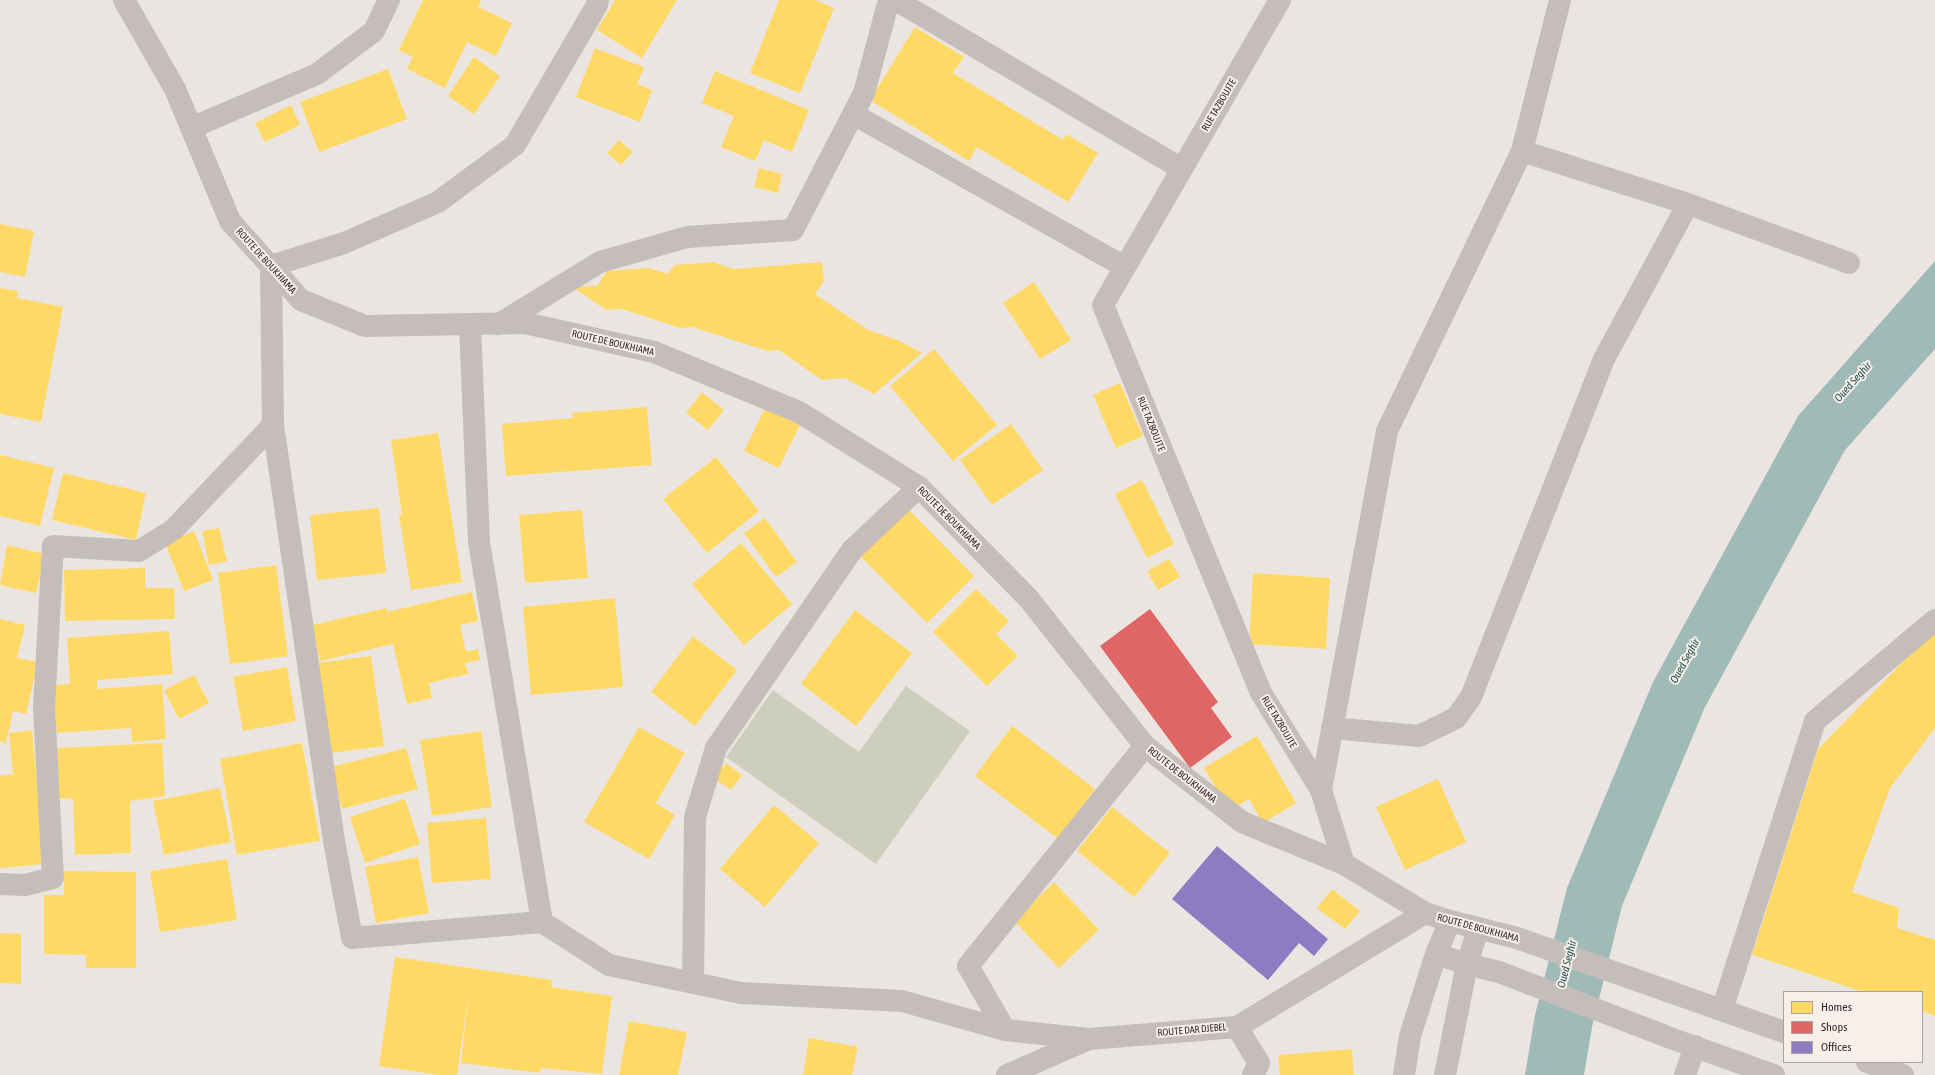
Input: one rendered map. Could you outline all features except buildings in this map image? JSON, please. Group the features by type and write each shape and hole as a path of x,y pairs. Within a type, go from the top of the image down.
{"street":[{"name":"ROUTE DE BOUKHIAMA","path":"124,0 175,89 230,220 301,300 365,326 525,323 654,352 798,412 919,487 1029,599 1145,746 1242,822 1344,864 1425,913 1478,929 1517,938 1783,1032"},
{"path":"191,128 318,74 374,30 389,0"},
{"path":"598,0 597,5 515,145 438,202 344,243 271,266 273,425 334,841 352,938 542,922 609,965 693,983 741,993 902,1001 1006,1030 1090,1039"},
{"path":"500,324 600,262 687,237 793,230 864,93 889,0"},
{"path":"896,0 1182,169"},
{"name":"RUE TAZBOUJTE","path":"1280,0 1103,306 1261,693 1321,790 1344,864"},
{"path":"1321,790 1387,431 1522,151 1560,0"},
{"path":"853,114 1125,267"},
{"path":"1522,151 1688,204 1849,263"},
{"path":"1332,728 1419,736 1456,718 1471,697 1604,359 1688,204"},
{"path":"470,325 479,542 542,922"},
{"path":"0,884 25,885 53,878 44,706 53,546 140,551 173,530 273,425"},
{"path":"693,983 695,817 716,748 852,550 919,487"},
{"path":"1722,1010 1815,721 1935,620"},
{"path":"1006,1030 968,966 1145,746"},
{"name":"ROUTE DAR DJEBEL","path":"1007,1075 1090,1039 1237,1027 1425,913"},
{"path":"1404,1075 1410,1036 1436,954 1450,921"},
{"path":"1445,1075 1467,964 1478,929"},
{"path":"1436,954 1499,972 1673,1039 1774,1075"},
{"path":"1237,1027 1259,1063 1253,1075"},
{"path":"1685,1075 1695,1046"},
{"path":"1870,1063 1903,1075"}],"green space":[{"path":"906,686 970,731 876,864 726,757 773,690 859,752"}],"water":[{"name":"Oued Seghir","path":"1935,261 1935,349 1845,450 1705,707 1622,906 1592,1027 1584,1075 1525,1075 1535,1015 1567,888 1653,682 1798,416"}]}
